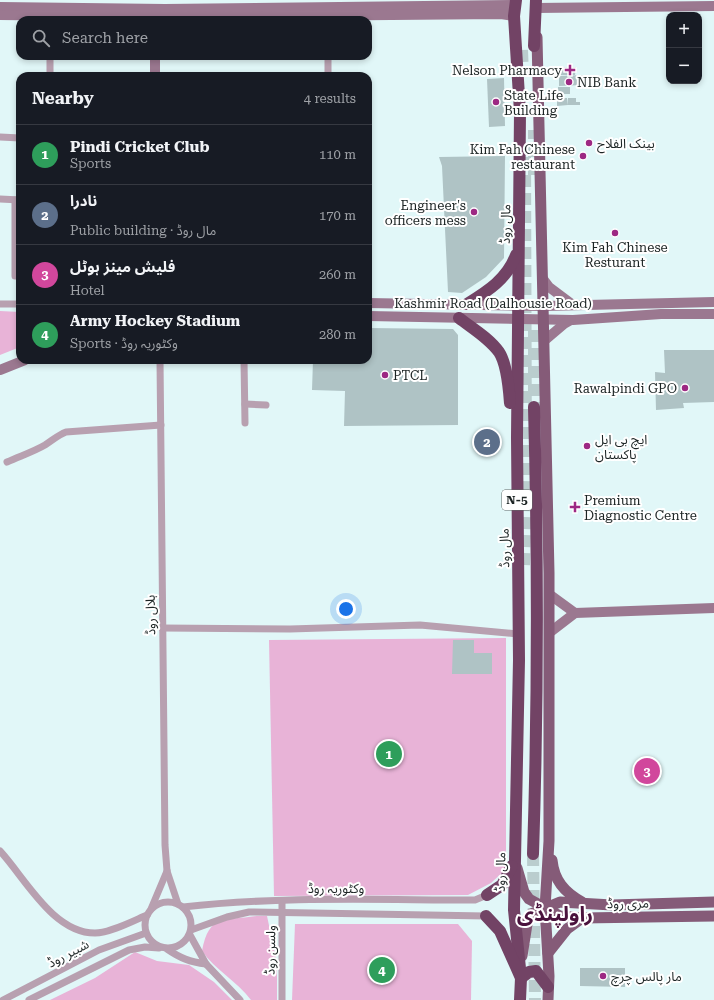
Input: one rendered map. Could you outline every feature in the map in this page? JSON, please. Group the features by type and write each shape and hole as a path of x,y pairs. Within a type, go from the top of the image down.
{"highway":[{"path":"534,46 536,4"},
{"path":"515,7 522,50"},
{"name":"مال روڈ","path":"515,7 520,112 517,305 518,634 514,910 521,978 520,1000"},
{"path":"467,304 490,290 507,274 518,250"},
{"path":"459,318 484,337 500,353 508,379 511,412 517,438"},
{"name":"N-5","path":"533,854 536,779 538,546 534,407"},
{"path":"487,895 502,885 508,876 514,859"},
{"path":"486,916 500,931 521,978 529,972 536,971 548,987"}],"main road":[{"path":"548,1000 548,953 545,908 549,841 549,594 544,306 536,4 714,6"},
{"path":"0,7 154,15 515,7"},
{"path":"372,17 501,14 515,7"},
{"path":"0,14 212,16"},
{"path":"154,60 155,72"},
{"path":"543,279 549,286 573,305"},
{"name":"Kashmir Road (Dalhousie Road)","path":"372,303 544,306 713,301"},
{"name":"Kashmir Road (Dalhousie Road)","path":"372,316 573,320 661,314 714,314"},
{"path":"544,341 564,324 573,320"},
{"path":"0,364 16,357"},
{"path":"0,370 16,364"},
{"path":"549,594 575,613"},
{"path":"549,633 575,613 714,608"},
{"path":"549,841 552,865 558,881 568,895 585,904"},
{"name":"مری روڈ","path":"514,859 524,892 529,899 560,916 582,918 714,916"},
{"name":"مری روڈ","path":"521,978 523,944 528,918 531,914 560,902 612,905 714,902"},
{"path":"548,953 567,929 582,918"}],"street":[{"path":"50,60 50,72"},
{"path":"328,60 328,72"},
{"path":"0,137 16,138"},
{"path":"0,199 16,200"},
{"path":"16,262 16,276"},
{"path":"0,304 16,304"},
{"name":"ہلال روڈ","path":"160,364 165,845 167,871 181,906"},
{"path":"244,364 246,404 245,423"},
{"path":"246,404 266,405"},
{"path":"7,462 46,444 56,436 66,432 161,425"},
{"path":"162,628 290,629 420,625 518,634"},
{"path":"0,851 50,912 72,927 96,933 149,912 164,902 181,906 189,914 191,922 190,932 184,942 176,947 164,948"},
{"name":"ہلال روڈ","path":"149,912 167,871"},
{"name":"وکٹوریہ روڈ","path":"181,906 282,901 475,900 487,895"},
{"name":"ولسن روڈ","path":"282,901 282,1000"},
{"path":"149,912 145,924 146,933 152,942 192,963 206,964"},
{"name":"وکٹوریہ روڈ","path":"190,932 226,917 250,912 486,916"},
{"path":"190,932 206,964 240,1000"},
{"name":"شبیر روڈ","path":"3,1000 99,950 146,933"},
{"name":"شبیر روڈ","path":"29,1000 129,950 145,947 164,948"}],"shaded area":[{"path":"0,311 16,312 16,349 0,355"},
{"path":"506,638 506,869 491,883 468,895 274,896 269,640"},
{"path":"267,916 277,963 277,1000 251,1000 207,958 202,951 209,930 220,921"},
{"path":"295,924 458,924 472,941 471,1000 292,1000"},
{"path":"135,952 157,961 189,965 214,982 232,1000 50,1000 95,978"}],"building":[{"path":"556,67 576,67 575,75 557,75"},
{"path":"583,75 583,85 559,86 559,76"},
{"name":"State Life Building","path":"504,78 505,126 489,127 487,79"},
{"path":"558,87 570,87 570,94 558,94"},
{"path":"557,98 567,98 568,105 557,106"},
{"path":"568,98 576,98 576,102 580,102 580,105 568,105"},
{"name":"Engineer's officers mess","path":"505,156 504,258 486,277 462,293 448,292 442,166 439,157"},
{"name":"PTCL","path":"372,328 453,329 458,335 458,425 344,426 345,391 312,390 313,364 372,364"},
{"name":"Rawalpindi GPO","path":"664,350 714,350 714,402 683,403 684,408 656,410 655,372 665,373"},
{"path":"453,640 474,640 474,653 492,653 492,674 452,674"},
{"name":"مار پالس چرچ","path":"580,968 625,968 625,987 580,986"}],"tunnel":[{"path":"522,50 523,75"},
{"path":"534,130 534,175"},
{"path":"524,565 526,479 525,145"},
{"path":"534,330 534,407"},
{"path":"533,854 535,1000"}],"place":[{"name":"Nelson Pharmacy","path":"570,70"},
{"name":"NIB Bank","path":"569,82"},
{"name":"State Life Building","path":"496,102"},
{"name":"بینک الفلاح","path":"589,143"},
{"name":"Kim Fah Chinese restaurant","path":"583,156"},
{"name":"Engineer's officers mess","path":"474,212"},
{"name":"Kim Fah Chinese Resturant","path":"615,233"},
{"name":"PTCL","path":"385,375"},
{"name":"Rawalpindi GPO","path":"685,388"},
{"name":"نادرا","path":"487,442"},
{"name":"ایچ بی ایل پاکستان","path":"587,446"},
{"name":"Premium Diagnostic Centre","path":"575,507"},
{"name":"Pindi Cricket Club","path":"389,754"},
{"name":"فلیش مینز ہوٹل","path":"647,771"},
{"name":"Army Hockey Stadium","path":"382,970"},
{"name":"مار پالس چرچ","path":"603,976"}],"district":[{"name":"راولپنڈی","path":"555,914"}]}
